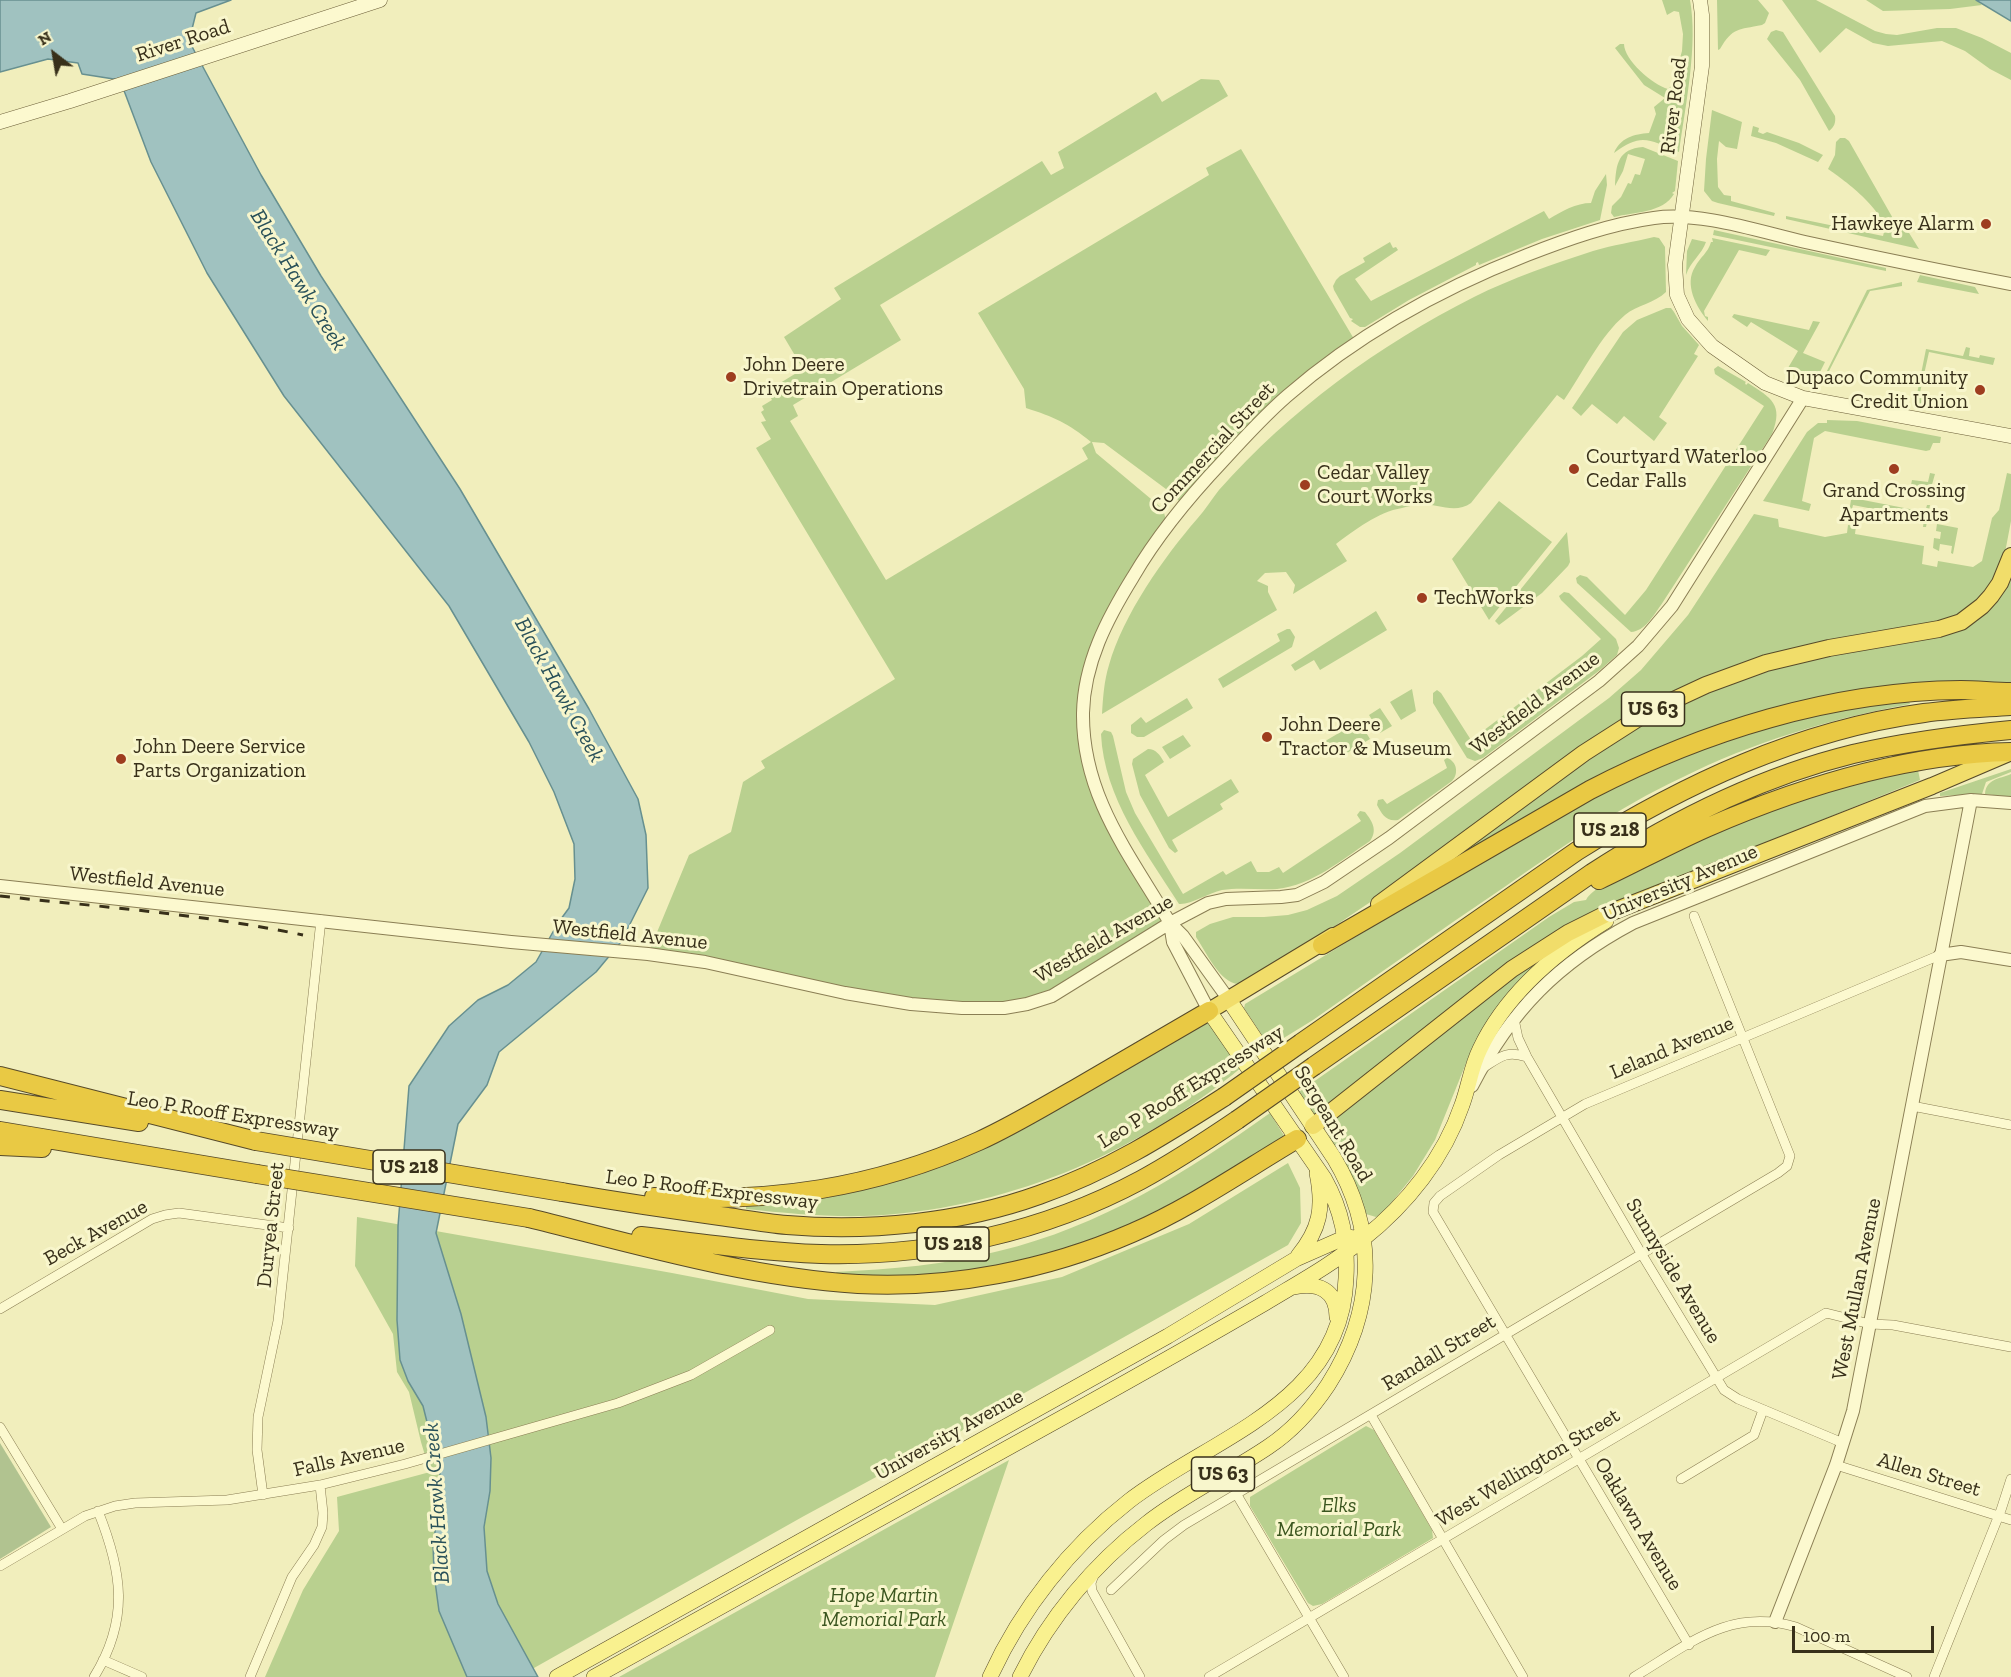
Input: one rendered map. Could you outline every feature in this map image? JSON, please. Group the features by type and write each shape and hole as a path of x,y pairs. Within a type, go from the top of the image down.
{"highway":[{"name":"US 63","path":"1209,1011 1322,945 1584,753 1648,712 1706,685 1766,663 1829,648 1940,629 1961,622 1991,596 2000,583 2011,556"},
{"path":"1322,945 1590,790 1628,770 1666,754 1740,727 1826,705 1896,694 1961,699 2011,692"},
{"name":"Leo P Rooff Expressway","path":"0,1100 562,1192 644,1202 786,1225 821,1227 893,1224 970,1214 1038,1196 1099,1171 1148,1145 1224,1098 1577,850 1682,790 1759,756 1801,742 1961,699 2011,706"},
{"name":"US 218","path":"0,1131 529,1218 642,1241 823,1254 906,1250 978,1239 1013,1232 1080,1208 1175,1161 1626,851 1734,795 1790,774 1889,746 1965,734 2011,730"},
{"path":"1546,905 1666,847 1762,806 1868,773 1917,761 1963,754 2011,752"},
{"path":"1313,1126 1503,976 1541,950 1604,915 1932,786 2011,752"},
{"path":"644,1202 729,1199 802,1193 862,1181 951,1153 1007,1127 1209,1011"},
{"path":"0,1076 256,1141"},
{"path":"642,1241 738,1268 807,1279 859,1284 928,1282 996,1275 1069,1256 1131,1234 1190,1204 1297,1139"},
{"path":"0,1146 31,1147 238,1170"}],"main road":[{"name":"River Road","path":"0,122 380,0"},
{"name":"River Road","path":"1700,0 1701,66 1674,281 1677,295 1688,319 1712,346 1765,383 1803,398 2011,436"},
{"path":"1462,1104 1472,1068 1481,1047 1505,1009 1533,977 1589,932 1676,887"},
{"name":"Sergeant Road","path":"1020,1677 1040,1641 1072,1597 1097,1568 1146,1524 1269,1446 1294,1426 1322,1393 1342,1360 1359,1319 1364,1282 1364,1239 1358,1211 1347,1183 1313,1126 1229,1000"},
{"name":"Sergeant Road","path":"990,1677 1015,1628 1049,1580 1073,1553 1129,1502 1159,1480 1256,1422 1293,1394 1318,1362 1337,1325 1346,1288 1346,1245 1337,1205 1331,1190 1209,1011"},
{"name":"University Avenue","path":"564,1673 1149,1347 1296,1258 1364,1239 1396,1209 1422,1179 1443,1146 1462,1104"},
{"path":"1297,1139 1313,1126"},
{"path":"1296,1258 1311,1240 1319,1218 1320,1188 1316,1166"},
{"name":"University Avenue","path":"594,1677 1179,1353 1291,1287 1346,1245"},
{"path":"1291,1287 1310,1285 1326,1291 1335,1302 1337,1325"}],"street":[{"name":"Commercial Street","path":"1170,923 1105,814 1095,791 1084,738 1083,711 1086,685 1102,632 1140,565 1167,524 1221,463 1287,396 1357,344 1411,309 1454,286 1495,267 1582,234 1657,217 1681,217 1725,224 2011,284"},
{"name":"Westfield Avenue","path":"0,886 511,942 648,954 705,962 845,993 911,1004 962,1008 1004,1008 1027,1004 1052,996 1170,923 1208,903 1234,898 1297,895 1324,882 1389,838 1599,681 1638,646 1672,606 1803,398"},
{"name":"University Avenue","path":"1462,1104 1481,1069 1514,1019 1560,970 1594,944 1633,923 1924,806 1971,800 2011,803"},
{"name":"West Mullan Avenue","path":"1775,1622 1836,1465 1853,1411 1971,800"},
{"path":"1694,916 1742,1038"},
{"name":"Duryea Street","path":"263,1495 257,1450 258,1417 278,1321 321,920"},
{"path":"1170,923 1183,936 1229,1000"},
{"path":"1170,923 1173,942 1209,1011"},
{"path":"1940,955 1961,952 2011,960"},
{"name":"Leland Avenue","path":"1434,1203 1440,1196 1499,1155 1585,1104 1940,955"},
{"name":"Sunnyside Avenue","path":"1514,1019 1518,1038 1527,1057 1724,1390 1763,1410 1843,1443"},
{"name":"Randall Street","path":"1112,1590 1164,1540 1184,1525 1787,1166 1790,1156 1742,1038"},
{"path":"1481,1069 1507,1054 1514,1053 1527,1057"},
{"path":"1912,1106 2011,1125"},
{"name":"Oaklawn Avenue","path":"1434,1203 1433,1212 1689,1645"},
{"name":"Beck Avenue","path":"0,1309 152,1220 165,1215 179,1213 289,1228"},
{"name":"West Wellington Street","path":"1209,1677 1826,1313 1869,1324 1893,1325 2011,1347"},
{"name":"Falls Avenue","path":"0,1566 62,1529 98,1511 135,1503 227,1500 320,1485 405,1464 618,1403 691,1375 770,1330"},
{"path":"1681,1479 1754,1435 1763,1410"},
{"path":"1371,1415 1523,1677"},
{"path":"0,1427 62,1529"},
{"name":"Allen Street","path":"1836,1465 2011,1520"},
{"path":"1934,1677 2009,1491 2011,1479"},
{"path":"250,1677 292,1577 314,1545 322,1527 320,1485"},
{"path":"1237,1495 1344,1677"},
{"path":"94,1677 113,1634 119,1610 119,1586 113,1552 98,1511"},
{"path":"1097,1568 1091,1582 1092,1591 1140,1677"},
{"path":"1634,1677 1714,1630 1727,1625 1755,1621 1775,1622 1796,1627 1907,1677"},
{"path":"103,1660 142,1677"}],"green space":[{"path":"1662,0 1690,0 1692,17 1692,55 1679,152 1660,144 1639,140 1614,153 1624,140 1638,134 1649,133 1656,114 1654,107 1665,98 1644,85 1615,48 1624,44 1634,64 1662,87 1668,89 1676,81 1677,60 1682,51 1683,34 1679,12 1674,11 1667,15"},
{"path":"1717,0 1758,0 1769,13 1765,23 1733,33 1718,50"},
{"path":"1782,0 1816,0 1875,31 1886,34 1897,35 1937,28 1956,28 2011,53 2011,80 1990,69 1965,51 1942,41 1888,46 1873,43 1846,28 1820,53"},
{"path":"1866,0 1976,0 1982,5 1950,9 1883,11"},
{"path":"1776,30 1783,32 1835,116 1834,125 1829,131 1800,80 1767,39 1771,32"},
{"path":"1201,79 1219,80 1228,96 880,305 901,340 793,405 798,416 790,421 886,580 1088,459 1082,448 1091,442 1060,421 1026,408 1024,389 978,313 1209,175 1206,168 1241,149 1357,344 1321,369 1183,506 1174,495 1104,443 1092,442 1096,453 1163,509 1167,524 1102,632 1083,711 1095,791 1170,923 1052,996 962,1008 648,954 689,855 731,832 743,782 765,768 761,761 895,679 756,448 771,439 761,422 766,421 761,412 764,410 762,406 772,400 767,391 803,369 784,337 841,299 834,288 1042,161 1051,175 1064,168 1058,152 1156,92 1162,102"},
{"path":"1712,110 1742,122 1737,149 1726,147 1719,141 1718,187 1724,195 1731,196 1731,201 1775,213 1774,216 1712,201 1704,191"},
{"path":"1753,126 1759,128 1758,132 1763,134 1767,132 1799,143 1823,155 1818,162 1776,143 1751,136"},
{"path":"1840,138 1849,141 1899,229 1906,228 1919,249 1786,219 1786,216 1883,236 1884,228 1881,218 1874,209 1855,189 1828,169 1835,155 1836,142"},
{"path":"1643,147 1678,161 1675,191 1672,193 1674,194 1663,205 1639,213 1614,217 1611,213 1612,206 1621,197 1628,183 1631,184 1635,174 1640,175 1645,159 1628,154 1615,186 1620,159 1628,151"},
{"path":"1606,174 1607,185 1600,220 1542,239 1479,265 1478,262 1365,327 1360,327 1351,321 1353,319 1350,318 1334,290 1333,286 1340,276 1365,262 1363,258 1390,242 1393,248 1396,247 1398,250 1355,279 1371,301 1544,211 1549,219 1564,210 1591,203 1595,191"},
{"path":"1714,230 1886,268 1886,271 1713,235"},
{"path":"1654,237 1659,238 1665,247 1666,292 1625,315 1607,333 1564,400 1557,395 1471,503 1459,508 1421,504 1393,510 1376,517 1336,544 1347,561 1293,594 1295,585 1286,572 1265,573 1257,581 1268,586 1268,592 1277,610 1102,714 1106,677 1115,646 1134,607 1158,569 1219,490 1275,433 1306,406 1370,358 1404,336 1488,290 1578,256"},
{"path":"1712,238 1770,250 1766,256 1739,250 1704,311 1708,321 1699,309 1693,295 1691,281 1697,264 1713,242"},
{"path":"1692,239 1706,242 1686,275 1687,251"},
{"path":"1920,275 1975,287 1979,294 1917,282"},
{"path":"1902,282 1902,286 1870,291 1827,375 1826,382 1822,381 1867,290"},
{"path":"1671,308 1682,326 1699,345 1694,354 1698,356 1659,417 1667,423 1654,441 1624,416 1617,424 1592,404 1581,416 1572,408 1623,332 1637,320"},
{"path":"1734,314 1809,330 1813,321 1820,322 1803,353 1825,362 1816,380 1785,373 1798,351 1751,322 1747,327 1732,317"},
{"path":"1966,347 1970,348 1969,356 1979,358 1980,355 1995,358 1993,365 1929,352 1919,397 1928,400 1925,408 1912,405 1915,404 1926,349 1963,356"},
{"path":"1718,366 1746,382 1746,385 1748,383 1763,393 1773,403 1777,415 1772,434 1652,618 1645,626 1631,632 1577,583 1576,578 1580,575 1587,577 1625,615 1646,590 1764,406 1715,374 1714,369"},
{"path":"1827,420 1857,421 1941,437 1940,443 1933,443 1930,450 1926,451 1825,431 1814,438 1802,501 1811,504 1809,511 1763,501 1807,432 1818,423 1827,423"},
{"path":"1930,473 1935,474 1931,488 1922,492 1910,490 1912,480 1928,482"},
{"path":"2007,473 2011,474 2011,521 2004,558 1986,594 1949,621 1687,688 1323,934 1238,984 1219,973 1196,937 1196,932 1210,924 1233,917 1288,915 1307,910 1337,896 1400,853 1609,698 1641,670 1688,615 1754,514 1778,519 1779,527 1825,537 1847,533 1848,525 1856,526 1855,534 1924,546 1922,564 1937,567 1938,561 1973,567 1982,561 1992,518 1999,510"},
{"path":"1863,493 1863,500 1925,512 1927,505 1930,505 1926,527 1923,527 1924,519 1853,505 1851,513 1849,512 1851,500"},
{"path":"1499,501 1552,542 1489,620 1452,559"},
{"path":"1937,524 1958,528 1953,554 1951,553 1952,546 1940,544 1939,551 1933,548 1934,538 1940,539 1941,532 1936,531"},
{"path":"1567,532 1570,562 1568,566 1542,593 1499,625 1495,621"},
{"path":"2011,575 2011,686 1753,717 1430,876 1577,767 1654,717 1732,682 1805,659 1932,637"},
{"path":"1564,592 1569,593 1616,639 1619,648 1617,655 1483,758 1475,761 1467,758 1433,703 1433,693 1437,690 1441,693 1471,740 1582,656 1601,639 1561,600 1559,596"},
{"path":"1376,611 1387,630 1320,670 1314,660 1295,671 1291,665"},
{"path":"1290,629 1295,637 1292,647 1223,688 1218,679 1280,641 1277,634"},
{"path":"1412,689 1416,711 1401,720 1390,702"},
{"path":"1187,698 1193,708 1144,737 1137,737 1131,733 1131,725 1141,717 1146,723"},
{"path":"1909,701 1910,704 1792,733 1736,753 1657,790 1612,815 1568,844 1313,1020 1274,1044 1270,1045 1266,1041 1244,1008 1245,1004 1494,853 1653,766 1787,721 1871,705"},
{"path":"1380,708 1392,726 1380,733 1369,715"},
{"path":"1359,721 1370,739 1347,753 1336,750 1327,751 1322,743"},
{"path":"1104,730 1111,732 1113,736 1126,792 1135,813 1183,894 1223,871 1226,875 1251,861 1257,872 1269,872 1279,867 1283,873 1361,821 1357,815 1360,811 1365,812 1372,822 1374,833 1370,841 1337,863 1315,877 1290,887 1222,890 1189,903 1179,904 1129,824 1118,802 1104,758 1101,734"},
{"path":"1183,735 1191,746 1170,759 1162,747"},
{"path":"1148,749 1156,751 1164,762 1145,775 1168,817 1231,779 1239,792 1220,804 1223,809 1172,840 1178,851 1175,853 1169,848 1140,795 1132,764 1133,759"},
{"path":"1447,758 1456,768 1456,775 1452,781 1398,820 1387,819 1377,805 1378,800 1383,799 1387,804 1447,768 1444,760"},
{"path":"2011,769 2011,772 1986,782 1982,794 1940,796 1940,793"},
{"path":"1918,770 1920,780 1623,901 1314,1116 1299,1092 1549,917 1574,902 1586,900 1604,885 1733,825 1843,788"},
{"path":"2011,774 2011,797 1985,794 1991,782"},
{"path":"1561,944 1471,1051 1435,1140 1413,1176 1383,1213 1376,1217 1366,1214 1328,1133 1331,1122 1492,990"},
{"path":"1207,1021 1242,1067 1157,1127 1065,1173 1016,1190 966,1203 915,1212 849,1216 746,1209 746,1204 975,1152 1055,1111"},
{"path":"1270,1113 1286,1139 1165,1213 1045,1259 915,1278 837,1276 836,1272 918,1266 979,1256 1036,1241 1072,1228 1141,1195 1174,1176"},
{"path":"1288,1163 1300,1188 1301,1223 1288,1245 1012,1400 1013,1403 804,1516 518,1677 265,1677 303,1590 339,1531 337,1497 430,1472 409,1392 397,1372 393,1334 355,1266 357,1217 808,1299 935,1305 1062,1277 1189,1224"},
{"name":"Elks Memorial Park","path":"1366,1426 1374,1430 1432,1530 1433,1538 1322,1604 1313,1606 1308,1603 1250,1506 1250,1497"},
{"path":"0,1443 51,1527 0,1559"},
{"name":"Hope Martin Memorial Park","path":"1009,1460 935,1677 619,1677"}],"water":[{"name":"Black Hawk Creek","path":"0,0 231,0 196,13 189,41 261,175 321,276 460,489 589,709 638,799 646,835 648,888 621,942 596,972 499,1052 487,1085 458,1124 436,1233 461,1314 486,1417 491,1458 490,1491 484,1527 487,1571 498,1604 538,1677 467,1677 439,1611 433,1543 439,1510 440,1474 423,1406 408,1381 400,1360 397,1320 398,1226 409,1086 449,1026 478,1000 508,985 536,962 569,908 575,879 574,844 554,792 529,742 449,606 284,396 207,273 151,162 120,80 82,74 78,63 48,59 0,72"},
{"path":"1976,0 2011,0 2011,21"}],"railway":[{"path":"0,896 190,916 303,935"}],"place":[{"name":"Hawkeye Alarm","path":"1986,224"},
{"name":"John Deere Drivetrain Operations","path":"731,377"},
{"name":"Dupaco Community Credit Union","path":"1980,390"},
{"name":"Courtyard Waterloo Cedar Falls","path":"1574,469"},
{"name":"Grand Crossing Apartments","path":"1894,469"},
{"name":"Cedar Valley Court Works","path":"1305,485"},
{"name":"TechWorks","path":"1422,598"},
{"name":"John Deere Tractor & Museum","path":"1267,737"},
{"name":"John Deere Service Parts Organization","path":"121,759"}]}
